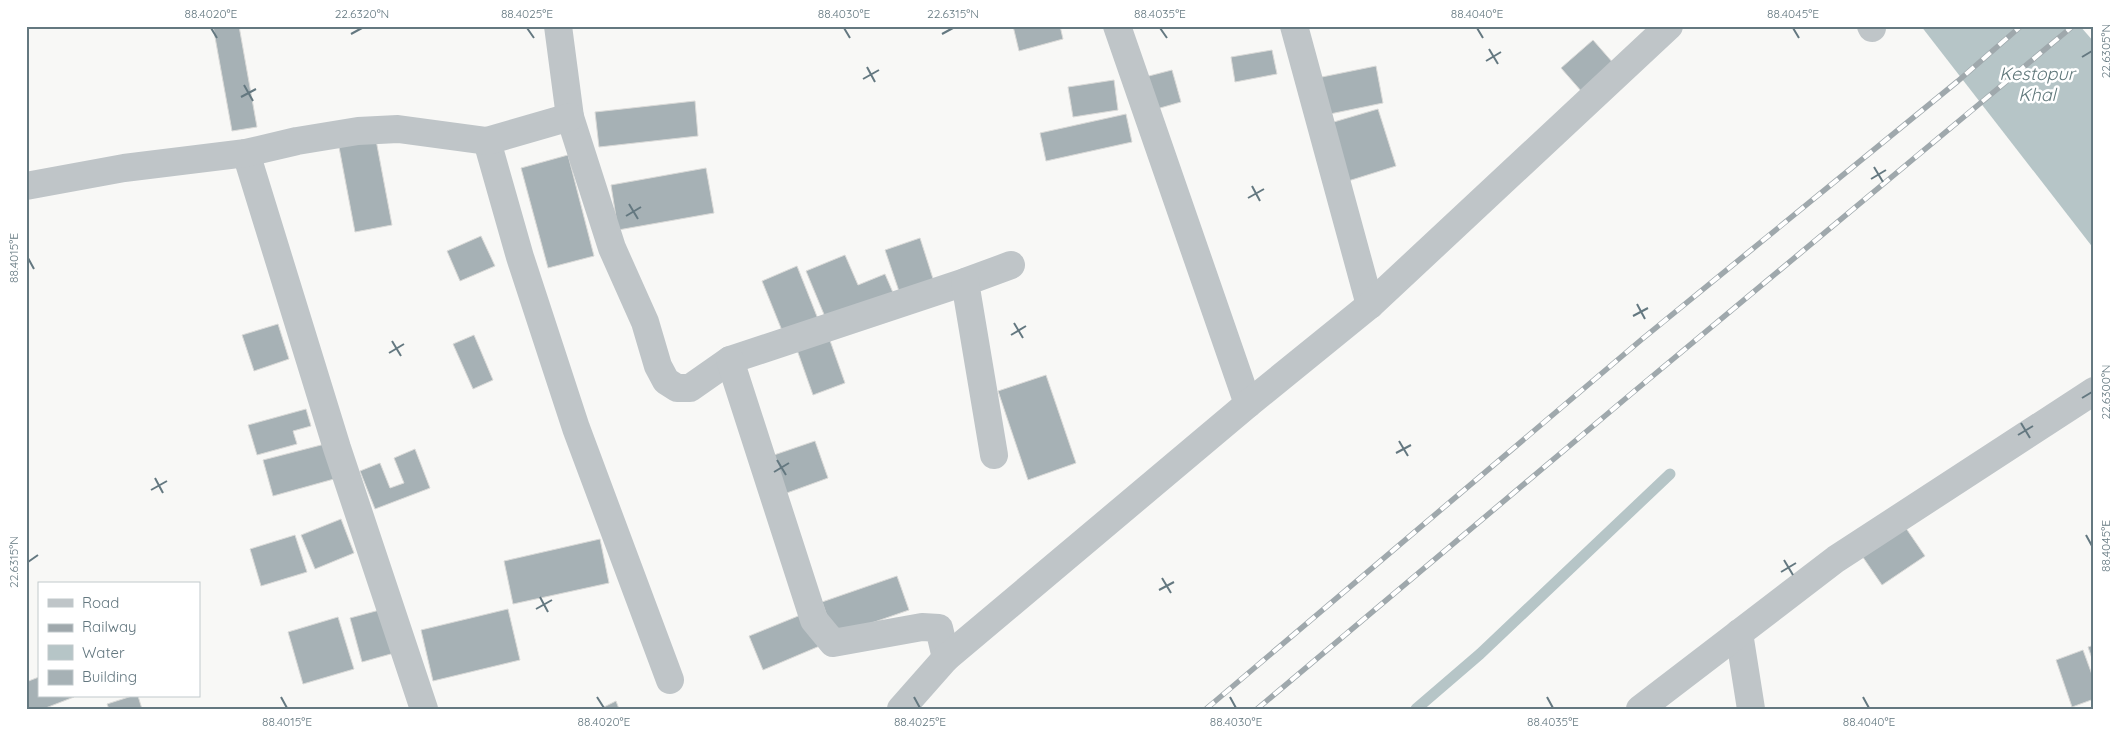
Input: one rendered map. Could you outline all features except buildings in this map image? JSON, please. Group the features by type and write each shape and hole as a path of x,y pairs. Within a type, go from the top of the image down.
{"street":[{"path":"558,26 570,117 612,248 645,322 658,366 666,381 677,388 690,388 730,360 965,282 1010,265"},
{"path":"1117,26 1248,404"},
{"path":"1294,26 1370,305"},
{"path":"901,709 946,658 1248,404 1370,305 1669,26"},
{"path":"26,186 124,168 246,153 297,141 366,130 398,129 487,141 570,117"},
{"path":"487,141 520,257 576,428 670,680"},
{"path":"246,153 337,448 424,709"},
{"path":"965,282 994,455"},
{"path":"730,360 814,620 833,643 922,627 939,628 946,658"},
{"path":"1640,709 1836,559 2094,391"},
{"path":"1739,633 1751,709"}],"water":[{"name":"Kestopur Khal","path":"1921,26 2080,26 2094,42 2094,249"}],"waterway":[{"path":"1416,709 1480,654 1670,474"}],"railway":[{"path":"1206,709 1641,340 1958,81 2021,26"},
{"path":"1257,709 1631,394 2073,26"}]}
